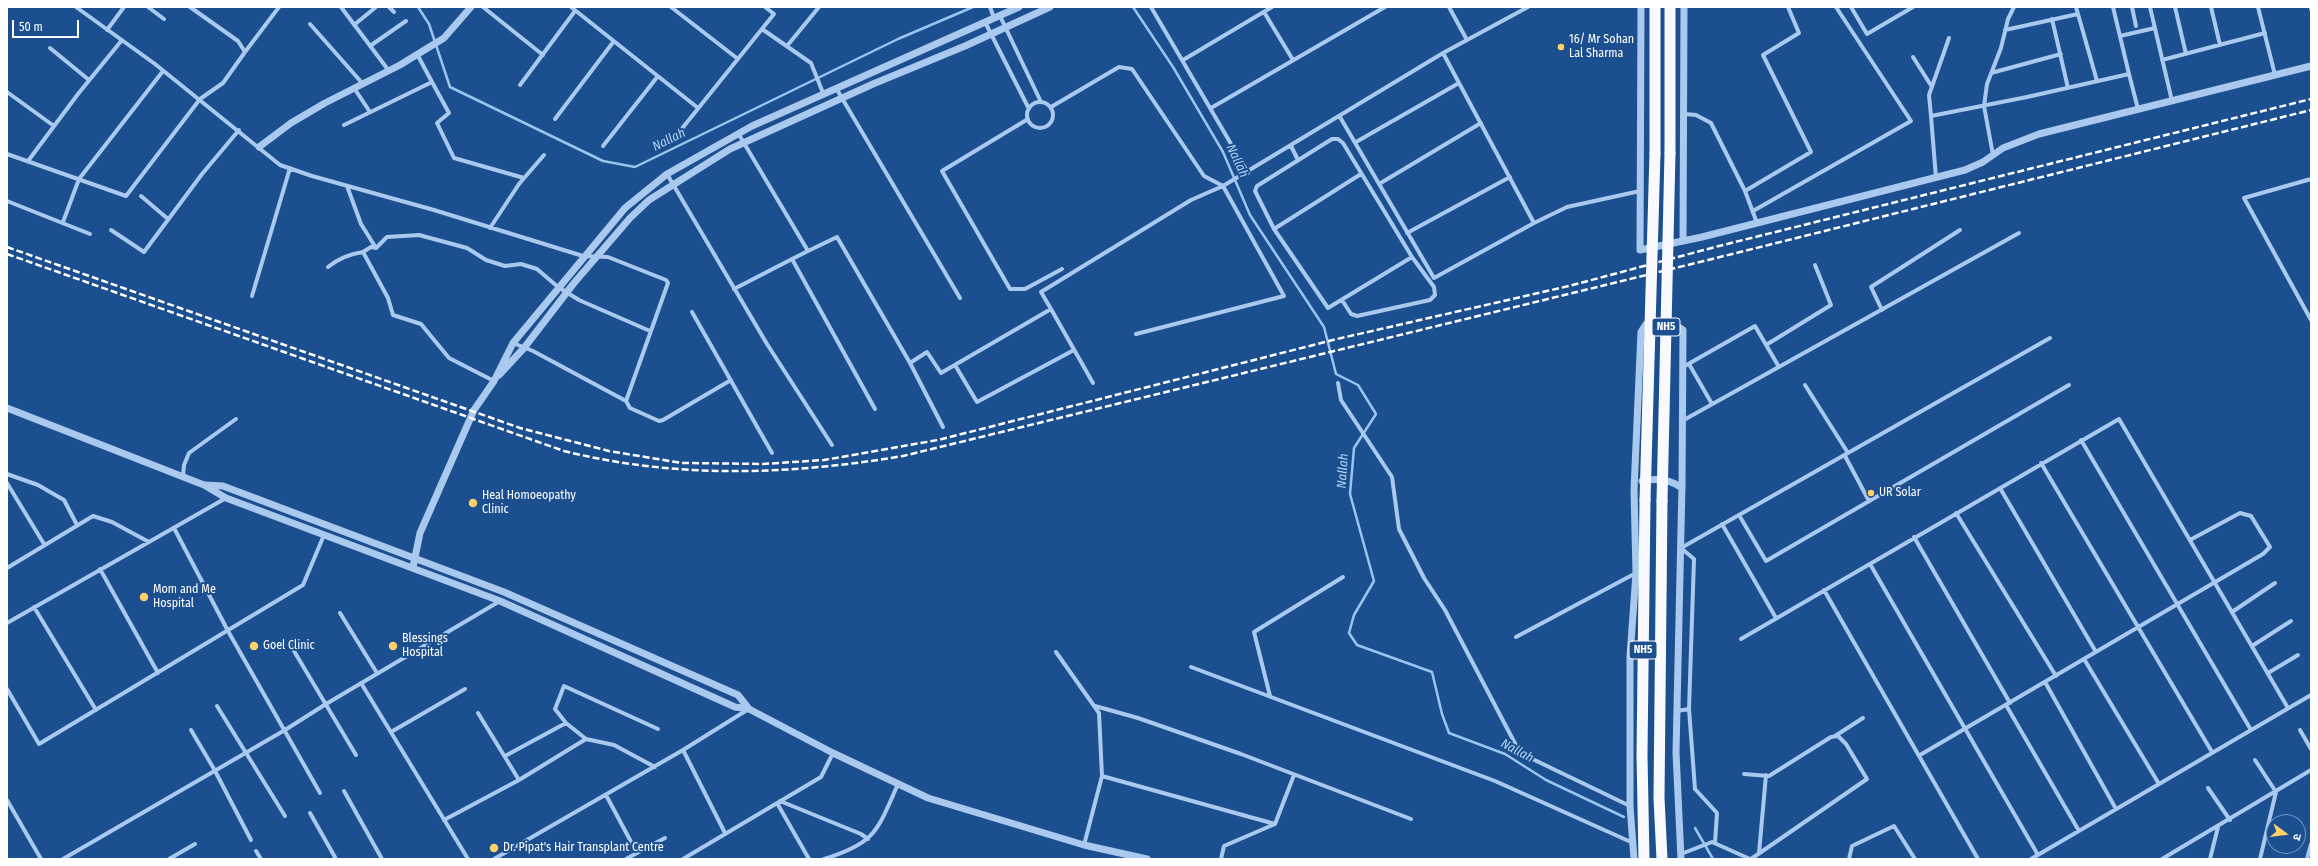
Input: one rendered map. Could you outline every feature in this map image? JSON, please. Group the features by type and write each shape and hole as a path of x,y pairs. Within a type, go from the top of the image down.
{"highway":[{"name":"NH5","path":"1644,859 1642,755 1645,500 1655,153 1655,7"},
{"name":"NH5","path":"1662,859 1659,798 1661,526 1670,153 1670,7"}],"street":[{"path":"76,7 200,99 280,165 583,256 599,256 666,280 668,284 626,401"},
{"path":"107,30 124,7"},
{"path":"148,7 164,19"},
{"path":"190,7 238,41 245,52"},
{"path":"7,154 126,196 200,99 223,83 279,7"},
{"path":"341,7 389,71"},
{"path":"354,25 376,7"},
{"path":"389,7 394,12"},
{"path":"259,147 290,123 354,88 389,71 444,38 472,7"},
{"path":"483,7 543,55"},
{"path":"571,7 698,108"},
{"path":"671,7 738,58"},
{"path":"680,131 774,14 765,7"},
{"path":"787,46 819,7"},
{"path":"985,22 1029,109 1028,119 1032,125 1043,128 1052,120 1053,113 1051,108 1041,102 1005,27 990,7"},
{"path":"494,381 513,343 583,256 625,208 667,174 738,133 836,87 985,22 995,15 1019,7"},
{"path":"413,567 420,533 474,410 494,381 524,348 566,292 599,256 630,218 649,200 730,149 1050,7"},
{"path":"1151,7 1248,173"},
{"path":"1183,60 1272,7"},
{"path":"1211,108 1385,7"},
{"path":"1449,7 1467,40"},
{"path":"1093,383 1041,292 1191,200 1248,173 1444,53 1526,7"},
{"path":"1641,7 1640,250 1684,241 1936,178 1965,170 1994,155 2003,148 2039,134 2311,66"},
{"path":"1684,7 1684,241"},
{"path":"1744,192 1812,152 1763,55 1799,33 1788,7"},
{"path":"1753,211 1911,121 1836,7"},
{"path":"1851,7 1867,34 1913,7"},
{"path":"1994,155 1984,106 2005,30 2014,7"},
{"path":"2076,7 2097,81"},
{"path":"2113,7 2138,109"},
{"path":"2132,7 2136,26"},
{"path":"2150,7 2172,100"},
{"path":"2175,7 2186,54"},
{"path":"2211,7 2220,45"},
{"path":"2258,7 2275,75"},
{"path":"520,85 576,11"},
{"path":"1264,12 1293,60"},
{"path":"2005,30 2078,14"},
{"path":"2052,19 2068,88"},
{"path":"370,46 406,21"},
{"path":"310,24 363,84"},
{"path":"2120,36 2155,28"},
{"path":"762,29 811,63 823,93"},
{"path":"2162,60 2265,33"},
{"path":"1936,178 1929,95 1949,38"},
{"path":"28,161 89,80 122,40"},
{"path":"554,119 614,41"},
{"path":"50,48 89,80"},
{"path":"1444,53 1534,223"},
{"path":"417,54 449,113 437,123 454,158 524,178"},
{"path":"1992,73 2061,54"},
{"path":"1913,57 1932,88"},
{"path":"1051,108 1119,67 1132,69 1204,176 1223,186 1284,296 1136,334"},
{"path":"63,222 79,179 163,71"},
{"path":"1931,116 2130,74"},
{"path":"603,146 658,76"},
{"path":"344,125 432,82"},
{"path":"1356,142 1459,83"},
{"path":"836,87 960,298"},
{"path":"354,88 370,112"},
{"path":"7,92 54,126"},
{"path":"1029,109 1034,104 1041,102"},
{"path":"1684,114 1696,115 1711,123 1753,211 1757,223"},
{"path":"1340,117 1356,142 1434,278 1534,223 1575,204 1640,191"},
{"path":"1028,119 942,171 1010,289 1025,289 1062,269"},
{"path":"1379,184 1481,123"},
{"path":"111,230 144,252 168,219 239,130"},
{"path":"738,133 772,187 808,251"},
{"path":"1342,300 1351,314 1357,316 1430,300 1435,295 1434,287 1412,257 1343,143 1338,139 1332,139 1257,186 1255,191 1274,229 1328,308 1412,257"},
{"path":"1291,146 1298,160"},
{"path":"490,228 524,178 544,155"},
{"path":"252,296 290,168"},
{"path":"667,174 734,289 832,445"},
{"path":"1274,229 1361,174"},
{"path":"1407,233 1510,177"},
{"path":"2311,179 2244,198 2311,320"},
{"path":"347,186 361,224 376,248"},
{"path":"141,196 168,219"},
{"path":"7,201 90,234"},
{"path":"1882,310 1871,287 1960,230"},
{"path":"1682,488 1682,421 2019,233"},
{"path":"328,266 340,258 363,252 372,247 376,248 387,237 419,235 467,248 486,260 505,266 521,264 537,269 558,287 579,300 650,331"},
{"path":"734,289 808,251 837,238 910,363 943,427"},
{"path":"363,252 388,298 393,314 421,324 449,358 494,381"},
{"path":"792,260 875,409"},
{"path":"1766,345 1831,305 1815,265"},
{"path":"910,363 927,352 941,373 1051,310"},
{"path":"692,312 772,453"},
{"path":"1634,859 1631,842 1630,806 1630,656 1636,573 1634,490 1641,332 1646,324 1677,326 1683,330 1686,366 1680,548 1676,753 1681,856 1692,849 1713,843 1751,859 1867,779 1841,738 1834,736"},
{"path":"1686,366 1755,326 1779,367"},
{"path":"1680,548 2050,338"},
{"path":"513,343 626,401 630,408 659,421 731,380"},
{"path":"955,365 977,402 1074,350"},
{"path":"1686,366 1712,404"},
{"path":"1338,383 1341,400 1392,477 1399,529 1424,578 1445,610 1520,753 1630,806"},
{"path":"1805,385 1846,454 1869,501"},
{"path":"1739,515 1766,561 2069,385"},
{"path":"7,408 204,485 226,498 413,567 500,601 735,706 749,709 833,753 928,798 1084,845 1147,859"},
{"path":"183,477 184,465 189,453 236,419"},
{"path":"1741,639 2041,463 2119,419 2288,708"},
{"path":"2081,440 2251,730"},
{"path":"2041,463 2212,752"},
{"path":"7,474 38,485 64,500 77,525"},
{"path":"1634,490 1641,481 1654,479 1675,483 1682,488"},
{"path":"7,483 44,544"},
{"path":"204,485 223,486 511,595 738,695 749,709"},
{"path":"2000,488 2096,652"},
{"path":"7,623 226,498"},
{"path":"1956,513 2056,676"},
{"path":"1920,755 2263,554 2270,547 2251,516 2240,513 2190,540"},
{"path":"7,568 44,544 93,516 119,526 149,542"},
{"path":"1722,524 1776,618"},
{"path":"174,528 228,631 320,793"},
{"path":"7,689 39,744 303,585 324,535"},
{"path":"1914,537 2078,831"},
{"path":"1680,548 1694,559 1689,709 1695,789 1717,813 1713,843"},
{"path":"1870,564 2038,855"},
{"path":"100,569 158,673"},
{"path":"1516,637 1636,573"},
{"path":"1270,696 1254,632 1343,577"},
{"path":"2232,612 2276,583"},
{"path":"1824,590 1920,755 1978,859"},
{"path":"63,859 285,730 377,673 500,601"},
{"path":"34,607 96,710"},
{"path":"340,613 377,673"},
{"path":"2252,646 2291,621"},
{"path":"290,646 356,755"},
{"path":"1056,652 1099,713 1102,776 1084,845"},
{"path":"2268,673 2298,654"},
{"path":"2084,659 2159,784"},
{"path":"1191,667 1495,781 1631,842"},
{"path":"2045,682 2116,809"},
{"path":"361,683 468,859"},
{"path":"655,767 614,745 586,739 566,723 555,709 564,686 658,729"},
{"path":"391,732 465,689"},
{"path":"2031,859 2311,695"},
{"path":"217,706 285,816"},
{"path":"1095,706 1138,718 1412,819"},
{"path":"494,859 655,767 749,709"},
{"path":"1677,711 1689,709"},
{"path":"478,713 519,780"},
{"path":"1744,774 1769,776 1863,718"},
{"path":"505,756 566,723"},
{"path":"191,730 251,840"},
{"path":"2300,730 2311,750"},
{"path":"444,820 519,780 586,739"},
{"path":"683,750 725,833"},
{"path":"682,859 821,777 833,753"},
{"path":"2255,760 2276,792 2260,859"},
{"path":"2162,859 2230,820 2311,770"},
{"path":"1221,859 1224,846 1275,824 1294,775"},
{"path":"1102,776 1275,824"},
{"path":"1759,854 1766,776"},
{"path":"824,859 854,848 872,836 884,816 898,784"},
{"path":"2208,788 2230,820"},
{"path":"344,791 382,859"},
{"path":"606,795 637,853"},
{"path":"7,800 41,859"},
{"path":"778,802 861,834 868,839"},
{"path":"778,802 809,859"},
{"path":"310,813 336,859"},
{"path":"1849,859 1852,846 1894,826 1915,859"},
{"path":"2210,859 2218,827"},
{"path":"626,859 665,838"},
{"path":"169,859 195,844"},
{"path":"2307,859 2311,844"},
{"path":"256,851 261,859"}],"waterway":[{"name":"Nallah","path":"418,7 429,24 450,87 603,161 635,167 898,39 973,7"},
{"name":"Nallah","path":"1133,7 1173,67 1223,152 1250,215 1324,327 1336,374 1358,385 1376,414 1354,448 1350,494 1374,581 1354,615 1349,633 1357,645 1432,672 1442,714 1449,733 1505,754 1546,780 1624,817"},
{"name":"Nallah","path":"1695,828 1713,859"}],"railway":[{"path":"7,247 520,428 609,451 682,463 763,464 824,460 938,440 1337,339 1569,286 1719,246 2311,99"},
{"path":"7,254 564,451 606,460 691,470 775,470 818,467 903,456 1704,261 2311,110"}],"place":[{"name":"16/ Mr Sohan Lal Sharma","path":"1561,47"},
{"name":"UR Solar","path":"1871,493"},
{"name":"Heal Homoeopathy Clinic","path":"473,503"},
{"name":"Mom and Me Hospital","path":"144,597"},
{"name":"Goel Clinic","path":"254,646"},
{"name":"Blessings Hospital","path":"393,646"},
{"name":"Dr. Pipat's Hair Transplant Centre","path":"494,848"}]}
